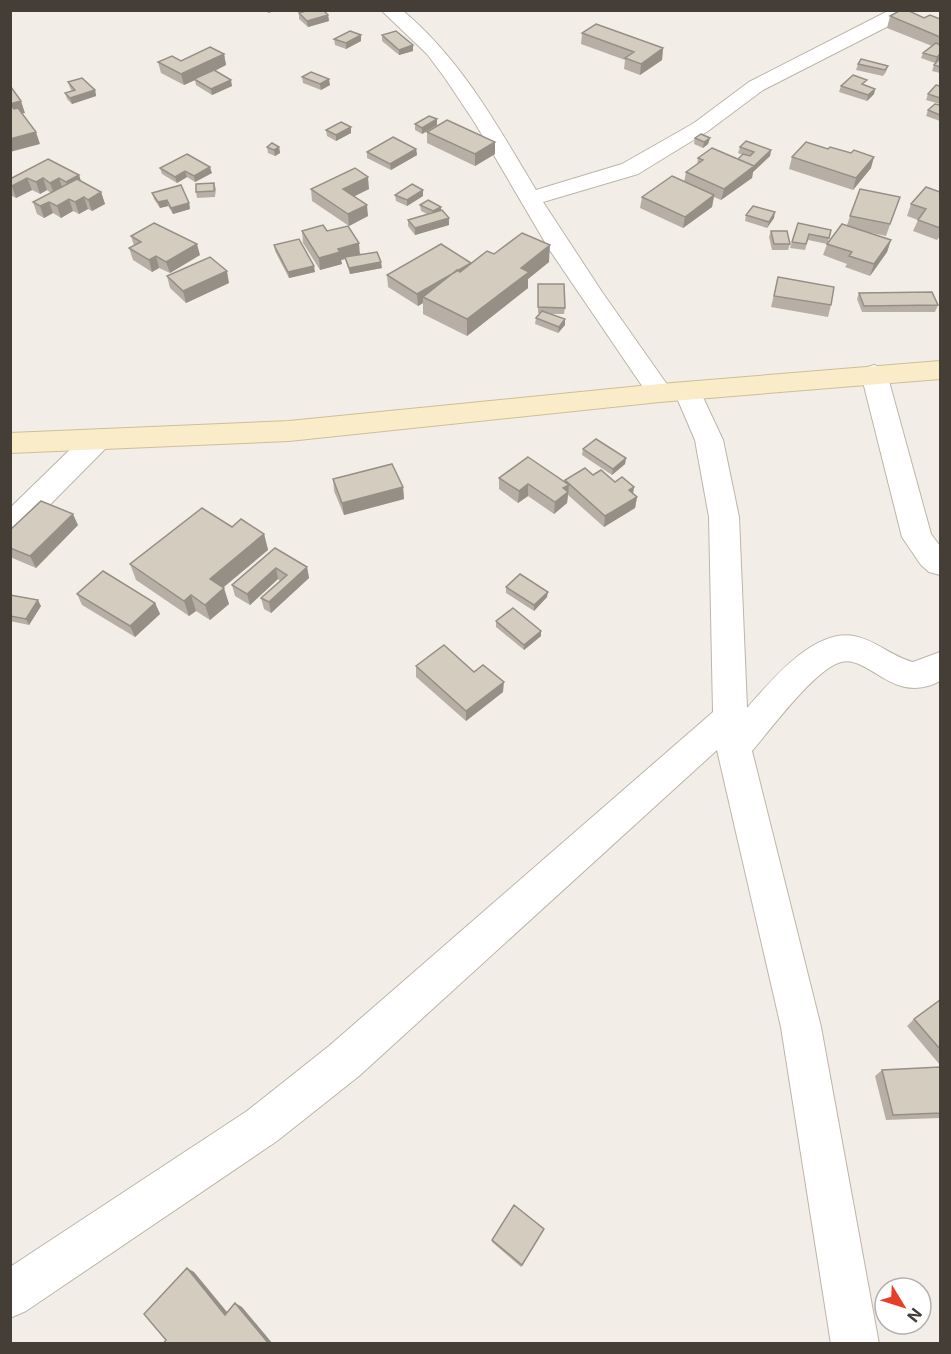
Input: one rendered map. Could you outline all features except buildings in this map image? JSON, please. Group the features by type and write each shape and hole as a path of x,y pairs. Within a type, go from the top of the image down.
{"street":[{"path":"390,10 415,19 503,150 530,199 601,311 673,392 709,440 724,517 732,733 801,1027 855,1344"},
{"path":"530,199 630,169 692,133 756,86 904,11"},
{"path":"10,443 289,432 673,392 940,370"},
{"path":"874,374 917,537 940,564"},
{"path":"10,526 96,441"},
{"path":"10,1295 262,1126 344,1061 824,654 840,649 862,651 899,671 920,676 929,674 940,665"}]}
